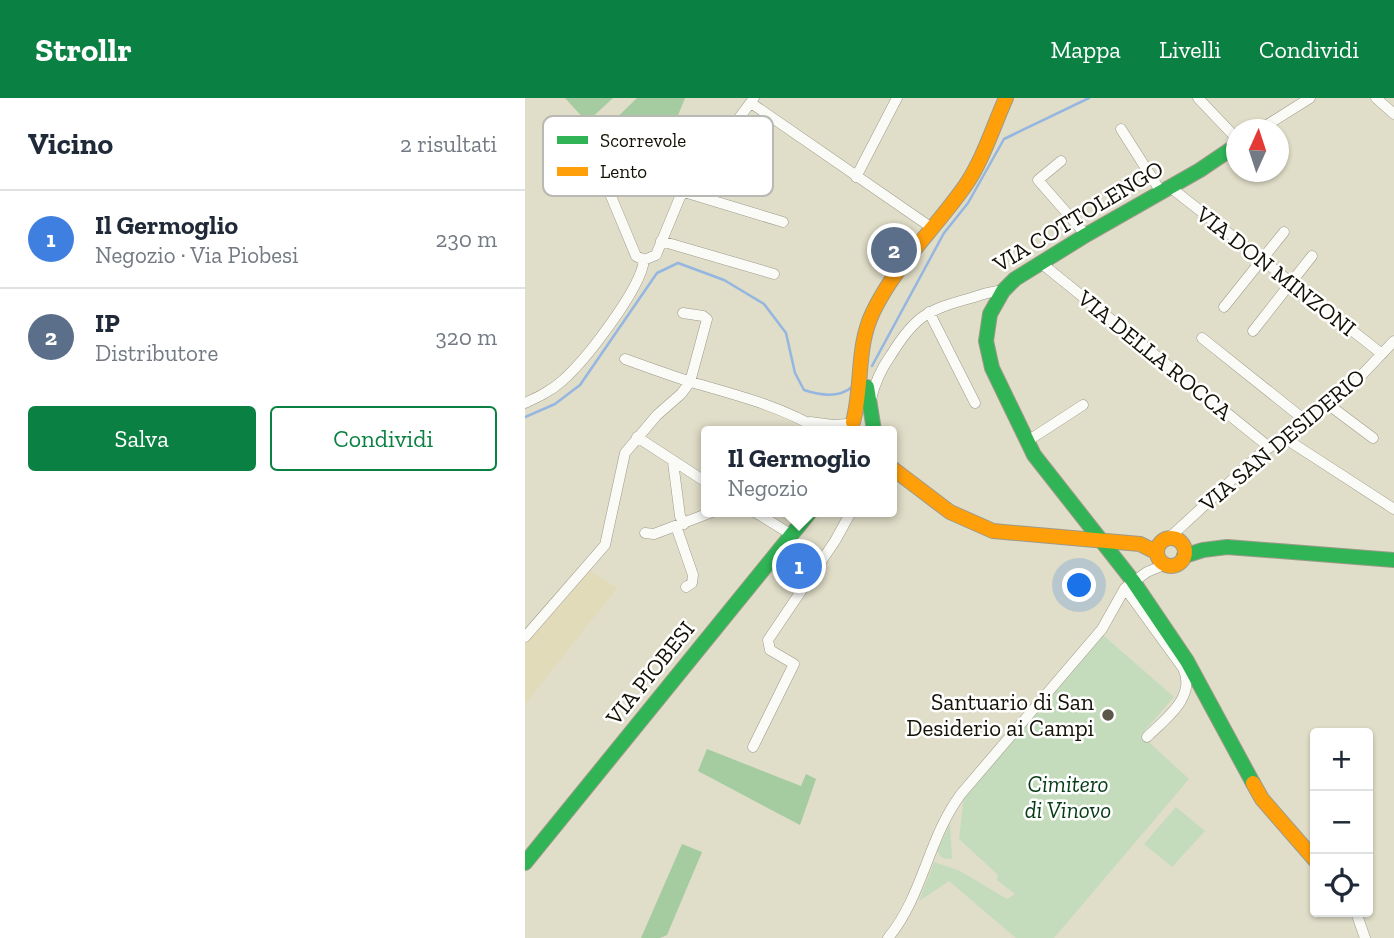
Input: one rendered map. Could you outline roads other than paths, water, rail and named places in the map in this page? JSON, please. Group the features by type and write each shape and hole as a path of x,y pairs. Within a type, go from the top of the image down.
{"street":[{"path":"856,177 897,98"},
{"path":"847,425 860,398 860,349 878,300 966,185 1006,98"},
{"path":"1198,98 1226,127"},
{"path":"1277,119 1310,98"},
{"path":"1375,98 1394,114"},
{"path":"742,116 753,101 856,177 932,228"},
{"name":"VIA DON MINZONI","path":"1121,129 1165,190 1261,259 1382,354"},
{"name":"VIA COTTOLENGO","path":"869,410 879,373 905,332 916,321 929,312 988,292 1003,291 1015,279 1226,152"},
{"path":"1061,161 1038,180 1086,235"},
{"path":"525,403 546,393 574,370 636,284 640,258 612,196"},
{"path":"640,258 656,254 682,196"},
{"path":"697,196 783,222"},
{"path":"1224,307 1284,232"},
{"path":"661,241 775,274"},
{"path":"1253,331 1312,256"},
{"name":"VIA DELLA ROCCA","path":"1041,263 1269,447"},
{"path":"1003,291 989,314 986,341 988,355 1026,442 1101,539 1183,668 1187,681 1184,698 1147,737"},
{"path":"929,312 975,403"},
{"path":"525,637 605,545 625,453 636,437 690,382 707,319 683,313"},
{"path":"865,330 865,374 873,426"},
{"path":"1202,338 1306,421"},
{"name":"VIA SAN DESIDERIO","path":"1129,585 1147,572 1269,447 1329,405 1394,341"},
{"path":"625,359 690,382 750,398 814,426"},
{"path":"1026,442 1083,405"},
{"path":"1329,405 1373,438"},
{"path":"806,421 833,425 865,422 869,426"},
{"path":"636,437 701,479"},
{"path":"1283,438 1394,509"},
{"path":"673,462 680,525 693,575 692,583 686,587"},
{"path":"897,464 911,482"},
{"path":"897,472 955,516 993,531 1203,550 1227,547 1394,560"},
{"path":"645,533 654,534 701,516"},
{"path":"763,517 792,535"},
{"name":"VIA PIOBESI","path":"525,863 806,517"},
{"path":"753,747 794,664 770,650 768,640 848,517"},
{"path":"1129,585 1187,661 1262,799 1310,854"},
{"path":"888,938 903,920 948,811 1102,629 1129,585"},
{"path":"1358,917 1365,938"}],"waterway":[{"path":"872,366 944,233 968,203 1004,139 1089,98"},
{"path":"525,417 555,404 580,385 657,273 678,263 724,280 764,304 786,333 795,373 804,390 835,395 852,387"}],"place":[{"name":"IP","path":"894,250"},
{"name":"Il Germoglio","path":"799,566"},
{"name":"Santuario di San Desiderio ai Campi","path":"1108,715"}],"park label":[{"name":"Cimitero di Vinovo","path":"1068,797"}]}
